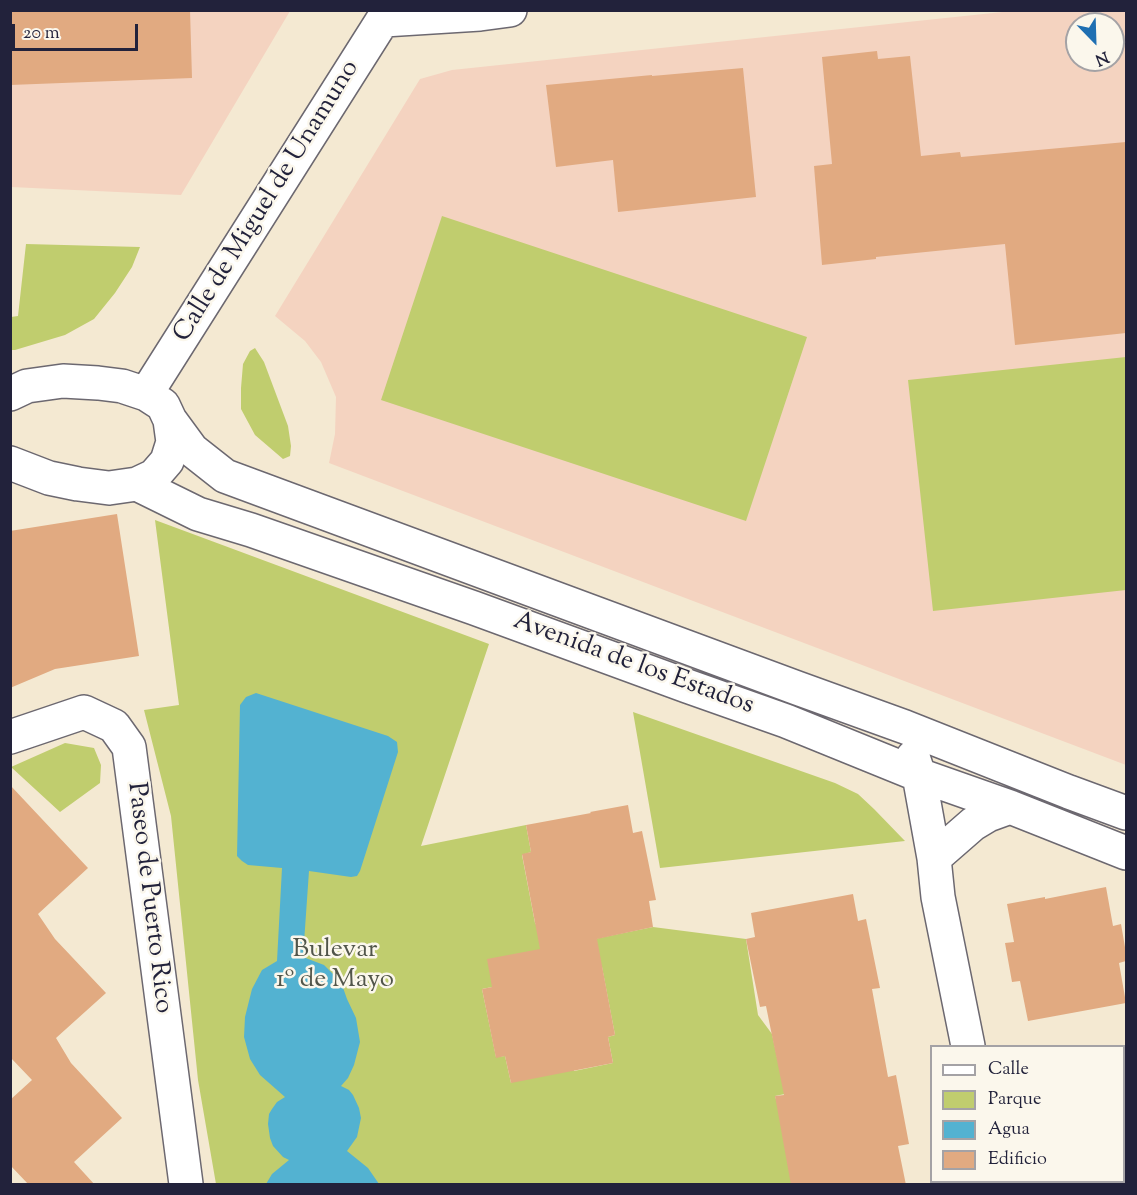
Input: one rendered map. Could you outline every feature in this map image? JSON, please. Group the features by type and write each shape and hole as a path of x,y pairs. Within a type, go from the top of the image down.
{"street":[{"path":"387,15 480,14 510,10"},
{"name":"Calle de Miguel de Unamuno","path":"146,394 387,15"},
{"path":"16,389 63,381 122,386 146,394"},
{"name":"Avenida de los Estados","path":"146,394 163,405 170,420 192,450 225,476 904,727 1126,813"},
{"path":"15,470 78,484 109,488 137,484 154,476 167,461 173,442 170,420"},
{"name":"Avenida de los Estados","path":"137,484 198,514 251,530 474,608 776,717 919,775 1010,807 1126,853"},
{"name":"Paseo de Puerto Rico","path":"10,737 84,712 114,726 129,747 186,1185"},
{"path":"904,727 919,775 934,858 938,897 969,1045"},
{"path":"934,858 973,824 988,815 1010,807"}],"shaded area":[{"path":"11,11 290,11 181,195 11,187"},
{"path":"1012,11 1126,11 1126,765 329,463 335,434 336,397 321,362 305,341 275,316 420,79 452,70"}],"green space":[{"path":"442,216 807,337 746,521 381,400"},
{"path":"26,244 140,247 132,267 94,319 65,335 11,350 11,317 18,316"},
{"path":"255,348 264,362 288,426 290,456 283,459 255,435 241,409 243,364 250,351"},
{"path":"1126,357 1126,590 933,611 908,380"},
{"name":"Bulevar 1º de Mayo","path":"155,520 489,644 421,846 526,825 531,852 522,855 535,923 551,948 492,987 482,989 496,1057 505,1056 511,1083 567,1036 574,1071 613,1063 608,1037 615,1035 602,967 589,940 653,927 746,939 758,1015 772,1034 785,1094 775,1096 800,1184 216,1184 198,1080 171,816 144,710 179,705"},
{"path":"633,712 835,783 858,794 905,841 660,868"},
{"path":"65,743 94,748 101,765 100,783 60,812 11,767"}],"water":[{"path":"256,693 388,736 397,742 398,752 357,876 309,871 303,957 324,965 341,982 356,1018 360,1042 354,1065 341,1086 353,1095 361,1118 357,1137 347,1151 368,1168 379,1184 266,1184 272,1174 289,1160 273,1146 268,1124 272,1109 285,1097 260,1075 250,1059 244,1037 245,1017 252,989 262,970 277,961 282,868 248,865 237,856 240,705 246,697"}],"building":[{"path":"10,10 190,10 192,78 10,85"},
{"path":"877,51 878,59 910,56 921,156 960,152 961,157 1126,142 1126,333 1015,345 1005,244 822,265 814,166 832,164 822,57"},
{"path":"743,68 756,197 618,212 613,160 556,167 546,85"},
{"path":"117,514 139,656 55,669 10,688 10,531"},
{"path":"10,785 88,868 38,914 55,939 106,993 56,1038 71,1063 122,1118 74,1162 95,1185 29,1185 10,1165 10,1100 32,1080 10,1057"},
{"path":"628,805 633,833 642,831 656,900 649,901 653,927 597,939 615,1035 608,1037 613,1063 511,1083 505,1056 496,1058 482,989 492,987 487,959 540,949 522,854 531,852 526,825"},
{"path":"1106,887 1113,926 1121,924 1126,953 1126,961 1119,963 1126,1003 1028,1021 1020,981 1012,982 1005,943 1014,942 1007,904"},
{"path":"853,894 858,921 866,919 880,988 872,989 888,1077 896,1075 909,1144 898,1146 906,1185 791,1185 775,1096 784,1095 766,1006 760,1007 746,939 755,937 751,913"}]}
